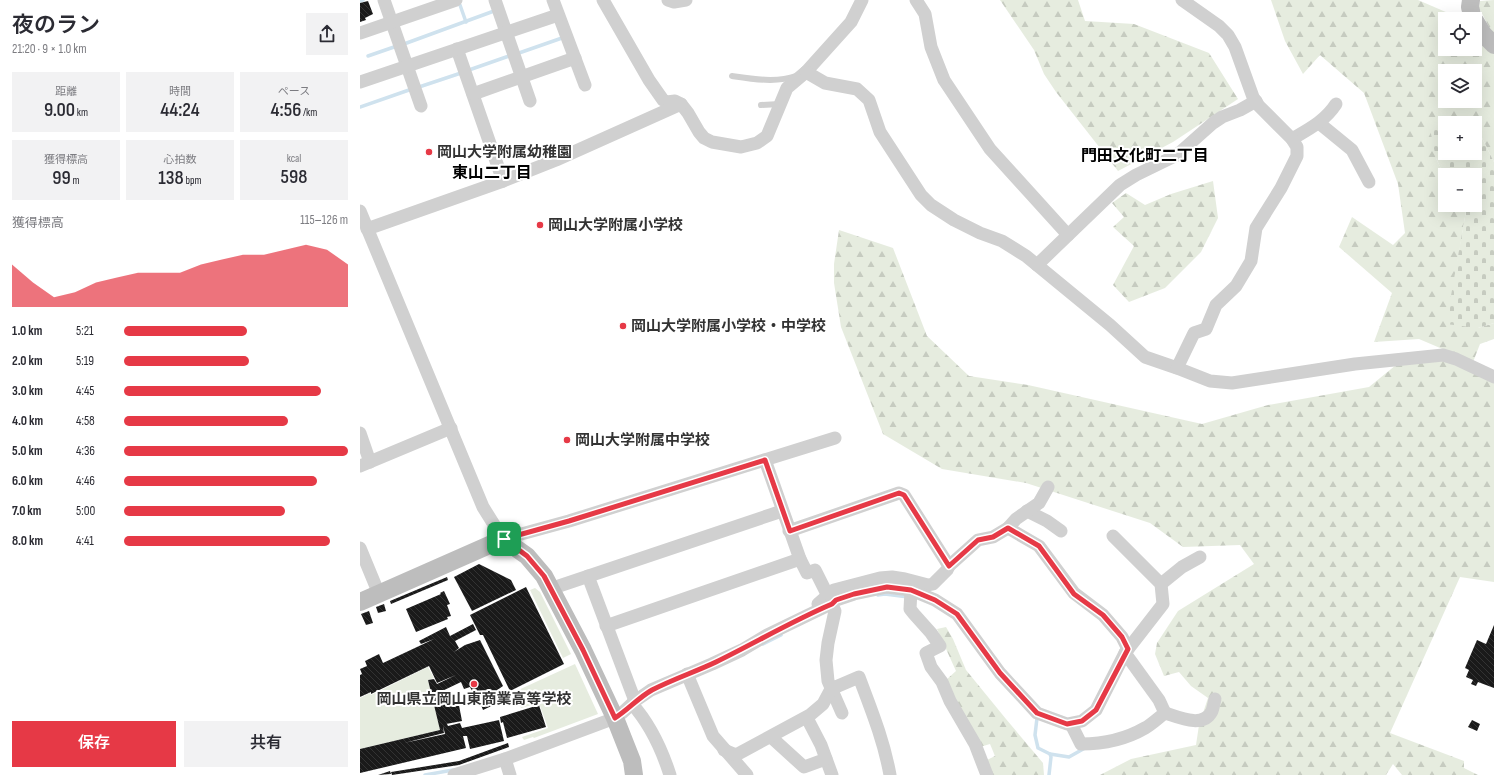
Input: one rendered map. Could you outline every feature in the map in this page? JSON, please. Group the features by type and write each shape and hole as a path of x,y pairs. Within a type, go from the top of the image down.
{"street":[{"path":"384,0 421,106"},
{"path":"360,33 456,0"},
{"path":"495,0 530,101"},
{"path":"553,0 585,85"},
{"path":"603,0 649,80 663,100 667,102 675,101 681,104 688,113 696,129 704,138 712,142 741,147 757,143 767,136 787,88 806,72 851,22 862,0"},
{"path":"668,0 674,2 686,0"},
{"path":"916,0 925,14 931,47 944,80 990,149 1068,235"},
{"path":"1177,368 1194,333 1206,328 1216,304 1236,286 1251,261 1256,228 1281,188 1297,156 1297,147 1292,139 1259,106 1256,101 1235,47 1228,35 1219,26 1182,0"},
{"path":"1471,0 1471,12"},
{"path":"360,82 558,15"},
{"path":"1482,32 1494,45"},
{"path":"458,49 503,181"},
{"path":"473,94 575,58"},
{"path":"806,72 825,83 857,89 869,100 880,132 921,195 930,205 980,234 1002,241 1026,256 1110,325 1145,358 1177,368 1210,382 1232,384 1355,364 1443,355 1456,359 1494,377"},
{"path":"1037,265 1120,185 1136,175 1177,155 1213,123 1222,117 1240,110 1256,101"},
{"path":"367,229 503,181 556,160 681,104"},
{"path":"1292,139 1319,123 1330,114 1336,104"},
{"path":"1319,123 1352,150 1369,182"},
{"path":"360,211 483,507 504,539 527,556 544,576 583,650 615,718 632,761 634,775"},
{"path":"360,433 365,464 451,428"},
{"path":"360,602 504,539 569,521 835,438"},
{"path":"765,460 800,559 807,573 815,570 835,612 826,660 828,681 842,712"},
{"path":"832,604 831,592 834,590 880,578 905,578 928,585 933,584 949,566 978,540 993,537 1008,528 1016,519 1039,503 1048,487"},
{"path":"790,531 899,493 904,495 949,566"},
{"path":"550,588 782,511"},
{"path":"1027,511 1048,521 1062,531"},
{"path":"1008,528 1039,546 1074,594 1103,615 1122,637 1126,651 1159,700 1165,712 1181,719 1196,721 1206,718 1211,712 1215,699"},
{"path":"1072,727 1096,710 1126,651 1163,604 1161,584 1113,536"},
{"path":"360,548 378,594"},
{"path":"1161,584 1182,567 1200,557"},
{"path":"606,626 800,559"},
{"path":"588,576 633,702 664,757 670,775"},
{"path":"454,775 505,759 615,718 633,702 651,690 742,650 766,635 809,614 813,608 832,604 836,600 842,598 880,588 897,588 910,595 935,600 957,614 1000,673 1037,713 1072,727 1081,744 1097,744 1124,737 1145,728 1165,712"},
{"path":"910,595 910,609 940,646 926,652 931,666 942,682 950,701 976,744 987,775"},
{"path":"688,674 713,736 747,775"},
{"path":"724,750 736,754 807,718 823,704 832,689 859,676 876,720 890,775"},
{"path":"807,718 821,745 832,775"},
{"path":"772,737 804,767 826,759"},
{"path":"505,759 510,775"}],"lane":[{"path":"732,76 781,79 792,78 806,72"},
{"path":"761,105 780,104"}],"green space":[{"path":"1000,0 1078,0 1085,21 1134,24 1209,53 1238,99 1173,142 1118,171 1056,92 1044,74 1034,50"},
{"path":"1271,0 1418,0 1446,12 1438,12 1438,56 1482,56 1482,29 1489,27 1479,8 1480,1 1494,0 1494,162 1482,138 1482,116 1438,116 1436,158 1440,168 1438,168 1438,212 1466,212 1457,265 1478,328 1494,323 1494,339 1480,344 1473,362 1419,339 1374,342 1392,293 1339,247 1352,217 1393,245 1405,233 1398,184 1364,93 1320,55 1303,74 1285,41"},
{"path":"1438,120 1438,160 1482,160 1482,138 1494,162 1494,323 1478,328 1446,324 1466,212 1482,212 1482,168 1440,168 1436,158 1430,129"},
{"path":"1213,181 1218,218 1201,252 1165,288 1129,302 1113,285 1134,246 1113,227 1124,217 1112,203 1126,193 1145,205 1171,194"},
{"path":"839,230 893,248 927,336 969,376 1028,385 1202,424 1268,405 1369,387 1396,365 1444,360 1494,382 1494,582 1460,577 1390,733 1464,761 1464,768 1478,775 1402,775 1393,764 1386,775 1100,775 1131,759 1196,745 1199,725 1208,698 1191,686 1179,672 1164,676 1155,654 1157,643 1178,611 1254,564 1240,545 1183,547 1150,523 1026,483 942,469 883,434 841,327 834,283 834,264"},
{"path":"535,588 540,592 571,654 563,658 530,590"},
{"path":"946,627 953,639 966,670 1043,763 1044,775 991,775 985,761 995,756 990,744 980,747 946,680 956,671 937,629"},
{"path":"575,664 598,714 534,738 524,740 522,737 548,728 539,703 521,708 514,692"},
{"path":"428,667 434,678 428,680 440,730 360,749 360,698 370,693 371,695"}],"building":[{"path":"368,1 373,14 365,18 366,20 360,22 360,3"},
{"path":"479,564 511,580 516,590 472,611 454,577"},
{"path":"447,577 448,580 391,604 390,601"},
{"path":"526,587 564,664 510,691 483,635 480,635 470,615"},
{"path":"444,591 450,604 447,605 451,616 447,617 448,619 416,632 406,609 441,594 440,593"},
{"path":"384,604 386,611 378,613 376,607"},
{"path":"369,611 373,623 366,625 361,614"},
{"path":"473,624 476,630 455,641 459,648 454,652 465,645 480,640 503,686 490,695 476,699 470,687 464,689 461,682 438,693 441,699 457,695 462,721 446,724 448,726 460,723 462,728 499,720 504,741 470,749 467,736 463,736 466,748 360,773 360,749 440,730 428,680 434,679 437,684 456,675 437,683 429,666 371,694 371,692 360,697 360,675 362,674 360,669 367,666 365,661 379,654 383,663 434,639 421,644 419,641 446,627 450,636","holes":["443,726 445,734 404,743 444,733"]},
{"path":"1494,625 1494,688 1478,682 1476,686 1471,684 1473,680 1466,677 1469,670 1465,668 1477,640 1486,644"},
{"path":"496,692 500,702 483,710 479,700"},
{"path":"539,705 546,727 507,738 503,722 501,723 500,717"},
{"path":"1472,720 1480,724 1477,731 1468,727"},
{"path":"508,743 509,747 459,765 392,775 391,772 459,761"},
{"path":"390,771 391,774 378,775"}],"waterway":[{"path":"460,5 466,22"},
{"path":"404,44 494,11"},
{"path":"519,53 562,38"},
{"path":"368,56 394,47"},
{"path":"469,70 509,56"},
{"path":"419,87 461,73"},
{"path":"360,107 409,90"},
{"path":"878,595 885,594 908,597"},
{"path":"763,644 781,635"},
{"path":"1035,716 1037,718 1035,735 1038,748 1050,754 1051,757 1049,775"},
{"path":"1050,754 1069,757 1085,748"},
{"path":"425,775 453,770"}],"place":[{"name":"岡山大学附属幼稚園","path":"429,152"},
{"name":"岡山大学附属小学校","path":"540,225"},
{"name":"岡山大学附属小学校・中学校","path":"623,326"},
{"name":"岡山大学附属中学校","path":"567,440"},
{"name":"岡山県立岡山東商業高等学校","path":"474,684"}],"district":[{"name":"門田文化町二丁目","path":"1145,155"},
{"name":"東山二丁目","path":"492,172"}],"route":[{"path":"765,460 790,531 899,493 904,495 949,566 978,540 993,537 1008,528 1039,546 1074,594 1103,615 1122,637 1128,649 1096,710 1082,721 1067,724 1037,713 1000,673 957,614 935,600 919,593 911,590 887,587 854,594 836,600 832,604 766,635 742,650 651,690 615,718 583,650 544,576 527,556 504,539 569,521 765,460"}]}
